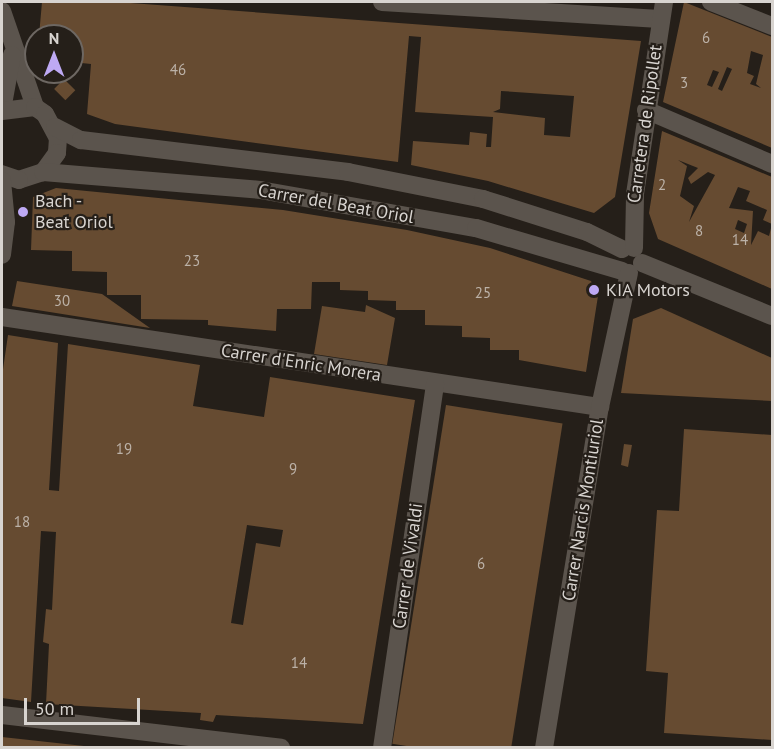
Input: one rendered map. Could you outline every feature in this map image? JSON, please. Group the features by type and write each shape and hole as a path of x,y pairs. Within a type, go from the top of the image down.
{"street":[{"path":"382,2 662,10"},
{"path":"711,2 772,26"},
{"name":"Carretera de Ripollet","path":"630,261 646,110 662,10"},
{"path":"2,11 35,107 2,110 12,74 11,39"},
{"name":"Carrer del Beat Oriol","path":"35,107 55,127 81,140 348,172 483,199 587,232 630,261"},
{"path":"646,110 772,164"},
{"path":"6,222 35,176 57,153 55,127"},
{"name":"Carrer del Beat Oriol","path":"2,174 260,190 476,228 630,261 772,316"},
{"path":"2,181 6,222 2,255"},
{"name":"Carrer Narcis Montiuriol","path":"544,747 600,407 630,261"},
{"name":"Carrer d'Enric Morera","path":"2,316 435,384 600,407"},
{"name":"Carrer de Vivaldi","path":"382,747 435,384"},
{"path":"2,715 281,747"}],"building":[{"path":"42,2 117,2 641,41 615,197 594,213 488,181 411,165 413,141 469,145 470,132 487,134 486,147 491,147 493,117 415,112 421,37 409,36 398,162 115,124 87,114 91,64 84,63 84,24 40,24","holes":["501,91 574,96 570,137 544,135 545,118 493,112 500,109"]},
{"path":"684,2 772,37 772,148 663,102","holes":["751,51 763,55 756,84 761,88 750,84 754,76 747,73","727,67 732,69 722,91 718,89","713,70 719,72 712,87 707,85"]},
{"path":"59,84 69,84 75,90 65,100 54,89"},
{"path":"662,131 772,177 772,224 772,289 658,239 649,213","holes":["678,160 698,168 688,178 691,184 708,172 715,175 689,222 694,206 680,196 687,166","738,187 750,191 746,201 767,210 763,220 772,224 769,236 758,231 751,245 753,211 729,208","738,220 747,224 744,233 735,229"]},
{"path":"56,188 283,210 407,230 490,248 591,281 598,296 586,372 519,360 519,350 490,350 490,338 462,337 462,326 425,325 425,310 396,310 396,301 368,300 368,291 340,290 340,282 312,282 311,309 277,309 276,331 208,325 208,320 141,319 141,295 107,295 107,272 72,271 72,251 31,250 33,197"},
{"path":"17,281 102,294 150,328 12,306"},
{"path":"366,305 395,318 387,365 314,354 322,306 365,312"},
{"path":"661,308 772,358 772,401 621,393 633,319"},
{"path":"8,335 58,343 49,490 59,491 68,344 200,365 193,406 264,417 270,377 415,400 363,724 216,715 213,722 200,720 201,713 46,704 49,644 43,642 46,609 52,610 56,532 41,531 31,702 2,698 2,376","holes":["247,525 283,530 280,547 256,543 243,625 231,623"]},
{"path":"446,405 563,423 511,748 419,748 392,744"},
{"path":"684,429 772,435 772,740 664,733 668,673 646,671 657,510 679,511"},
{"path":"624,444 632,445 628,467 621,465"},
{"path":"2,737 84,746 84,747 2,747"}],"place":[{"name":"Bach - Beat Oriol","path":"23,212"},
{"name":"KIA Motors","path":"594,290"}]}
